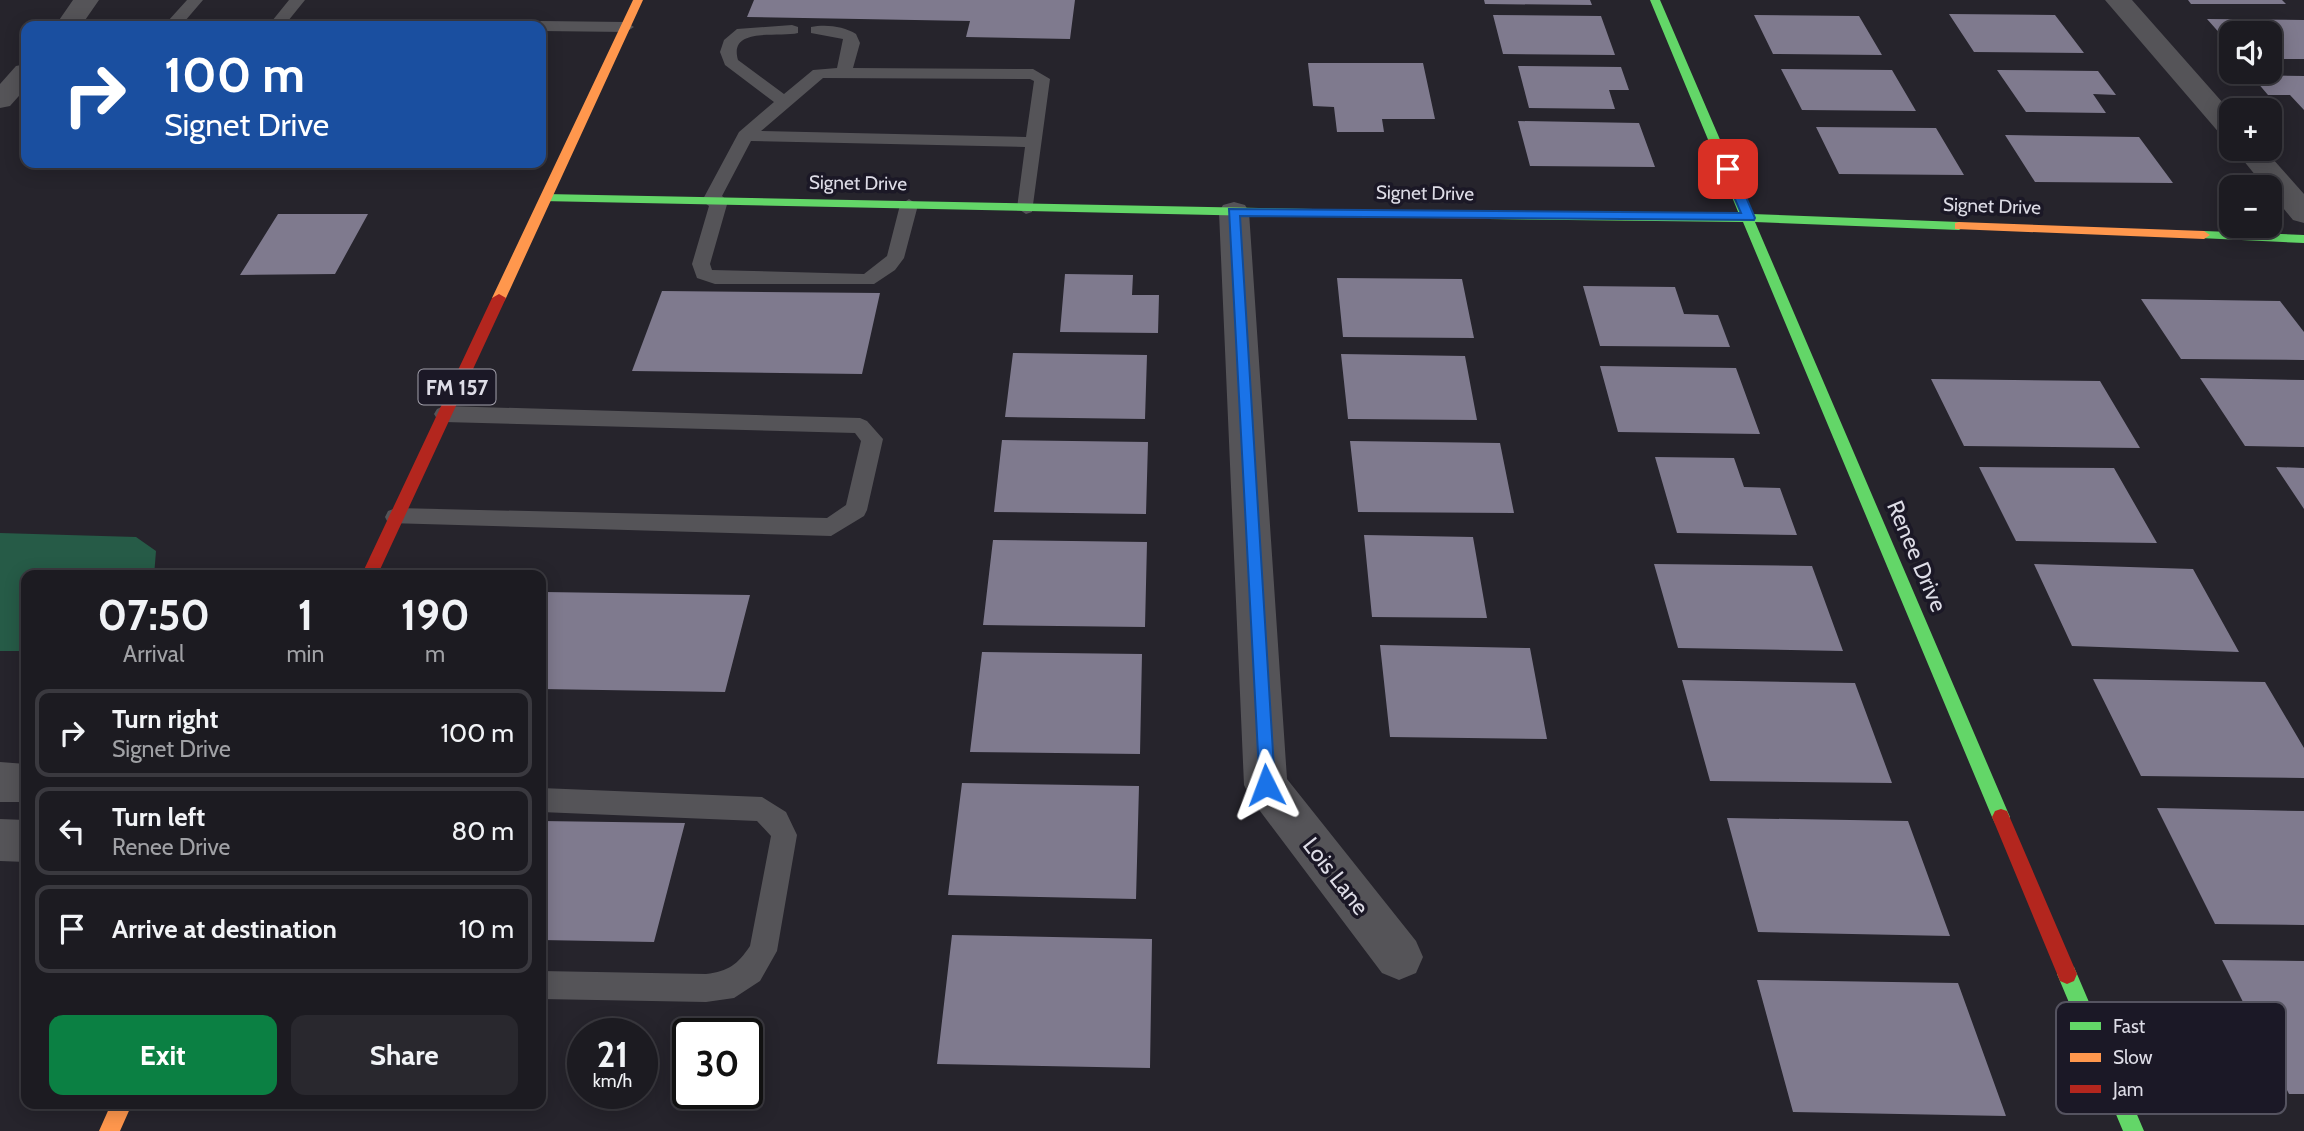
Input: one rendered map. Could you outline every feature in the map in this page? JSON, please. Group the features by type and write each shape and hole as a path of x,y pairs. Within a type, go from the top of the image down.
{"street":[{"path":"71,21 86,0"},
{"name":"FM 157","path":"372,570 638,0"},
{"name":"Renee Drive","path":"1655,0 2080,1002"},
{"path":"2118,0 2219,116"},
{"path":"0,100 21,77"},
{"path":"2258,161 2304,213"},
{"name":"Signet Drive","path":"545,198 1234,212 1749,218 2304,239"},
{"name":"Lois Lane","path":"1234,212 1266,785 1399,957"},
{"path":"0,782 21,783"},
{"path":"0,840 21,841"},
{"path":"109,1131 120,1109"},
{"name":"Renee Drive","path":"2127,1114 2134,1131"}],"lane":[{"path":"176,21 195,0"},
{"path":"280,21 297,0"},
{"path":"546,26 626,27"},
{"path":"783,101 731,62 727,52 730,43 743,32 792,30"},
{"path":"817,30 844,33 850,37 852,43 844,72"},
{"path":"909,205 896,261 884,272 867,280 715,278 704,274 701,264 715,201 745,136 819,73 1040,75 1042,79 1027,208"},
{"path":"745,136 1034,142"},
{"path":"396,517 831,527 856,510 872,439 860,426 444,414"},
{"path":"546,800 762,809 777,821 784,835 763,951 750,971 734,984 706,988 546,985"}],"shaded area":[{"path":"0,533 136,537 156,551 154,570 21,570 21,651 0,651"}],"building":[{"path":"754,0 1075,0 1070,39 966,37 970,21 747,17"},
{"path":"1484,0 1590,0 1592,5 1485,4"},
{"path":"2188,0 2282,0 2286,4 2191,4"},
{"path":"1949,14 2055,15 2084,53 1974,52"},
{"path":"1493,15 1601,16 1615,55 1503,54"},
{"path":"1754,15 1859,16 1882,55 1773,54"},
{"path":"2207,19 2304,20 2304,59 2282,59 2282,21 2219,21 2219,32"},
{"path":"1308,63 1423,63 1435,119 1382,119 1384,132 1337,132 1334,107 1313,106"},
{"path":"1518,66 1621,67 1629,90 1609,90 1615,109 1529,108"},
{"path":"1781,69 1892,70 1916,111 1802,110"},
{"path":"1997,70 2098,71 2116,95 2093,94 2106,113 2026,112"},
{"path":"2282,76 2304,76 2304,110 2290,95 2268,95 2259,84 2282,84"},
{"path":"1518,121 1639,123 1655,167 1530,166"},
{"path":"1816,127 1936,128 1964,175 1839,174"},
{"path":"2005,135 2139,137 2173,183 2035,182"},
{"path":"278,214 368,214 335,274 240,275"},
{"path":"1065,274 1133,275 1132,295 1159,295 1158,333 1060,332"},
{"path":"1337,278 1462,279 1474,338 1343,337"},
{"path":"1583,286 1675,287 1684,314 1718,315 1730,347 1600,346"},
{"path":"662,291 880,293 862,374 632,371"},
{"path":"2141,299 2280,301 2304,332 2304,360 2181,359"},
{"path":"1013,353 1147,355 1145,419 1005,417"},
{"path":"1341,354 1465,356 1477,420 1348,419"},
{"path":"1600,366 1736,368 1760,434 1618,432"},
{"path":"2200,378 2304,380 2304,447 2245,446"},
{"path":"1931,379 2100,381 2140,448 1964,446"},
{"path":"1002,440 1148,442 1146,514 994,512"},
{"path":"1350,441 1500,443 1514,513 1358,512"},
{"path":"1655,457 1734,458 1744,487 1780,488 1797,535 1677,533"},
{"path":"1979,467 2114,468 2157,543 2016,541"},
{"path":"2276,467 2304,468 2304,509"},
{"path":"1364,535 1473,537 1487,618 1372,617"},
{"path":"993,540 1147,542 1145,627 983,625"},
{"path":"1654,564 1812,566 1843,651 1678,648"},
{"path":"2034,564 2193,569 2239,652 2072,646"},
{"path":"546,592 750,595 725,692 546,689"},
{"path":"1380,645 1530,648 1547,739 1390,737"},
{"path":"982,652 1142,654 1140,754 970,752"},
{"path":"2093,679 2265,682 2304,748 2304,778 2141,776"},
{"path":"1682,680 1855,683 1892,783 1710,781"},
{"path":"962,783 1139,786 1136,899 948,895"},
{"path":"2157,808 2304,811 2304,925 2215,924"},
{"path":"1727,818 1908,821 1950,936 1758,932"},
{"path":"546,821 685,823 654,942 546,940"},
{"path":"952,935 1152,939 1150,1068 937,1064"},
{"path":"2222,960 2304,961 2304,1094 2289,1094 2286,1088 2286,1002 2243,1002"},
{"path":"1757,980 1958,983 2006,1116 1793,1112"}],"traffic: fast":[{"path":"1655,0 2001,817"},
{"path":"545,198 1314,213"},
{"path":"1489,215 1749,218 1959,226"},
{"path":"2204,235 2304,239"},
{"path":"2067,974 2079,1002"},
{"path":"2127,1114 2134,1131"}],"traffic: slow":[{"path":"499,298 638,0"},
{"path":"1959,226 2204,235"},
{"path":"109,1131 120,1109"}],"traffic: jam":[{"path":"1314,213 1489,215"},
{"path":"372,570 499,298"},
{"path":"2001,817 2067,974"}],"route":[{"path":"1266,785 1234,212 1749,218 1728,169"}]}
